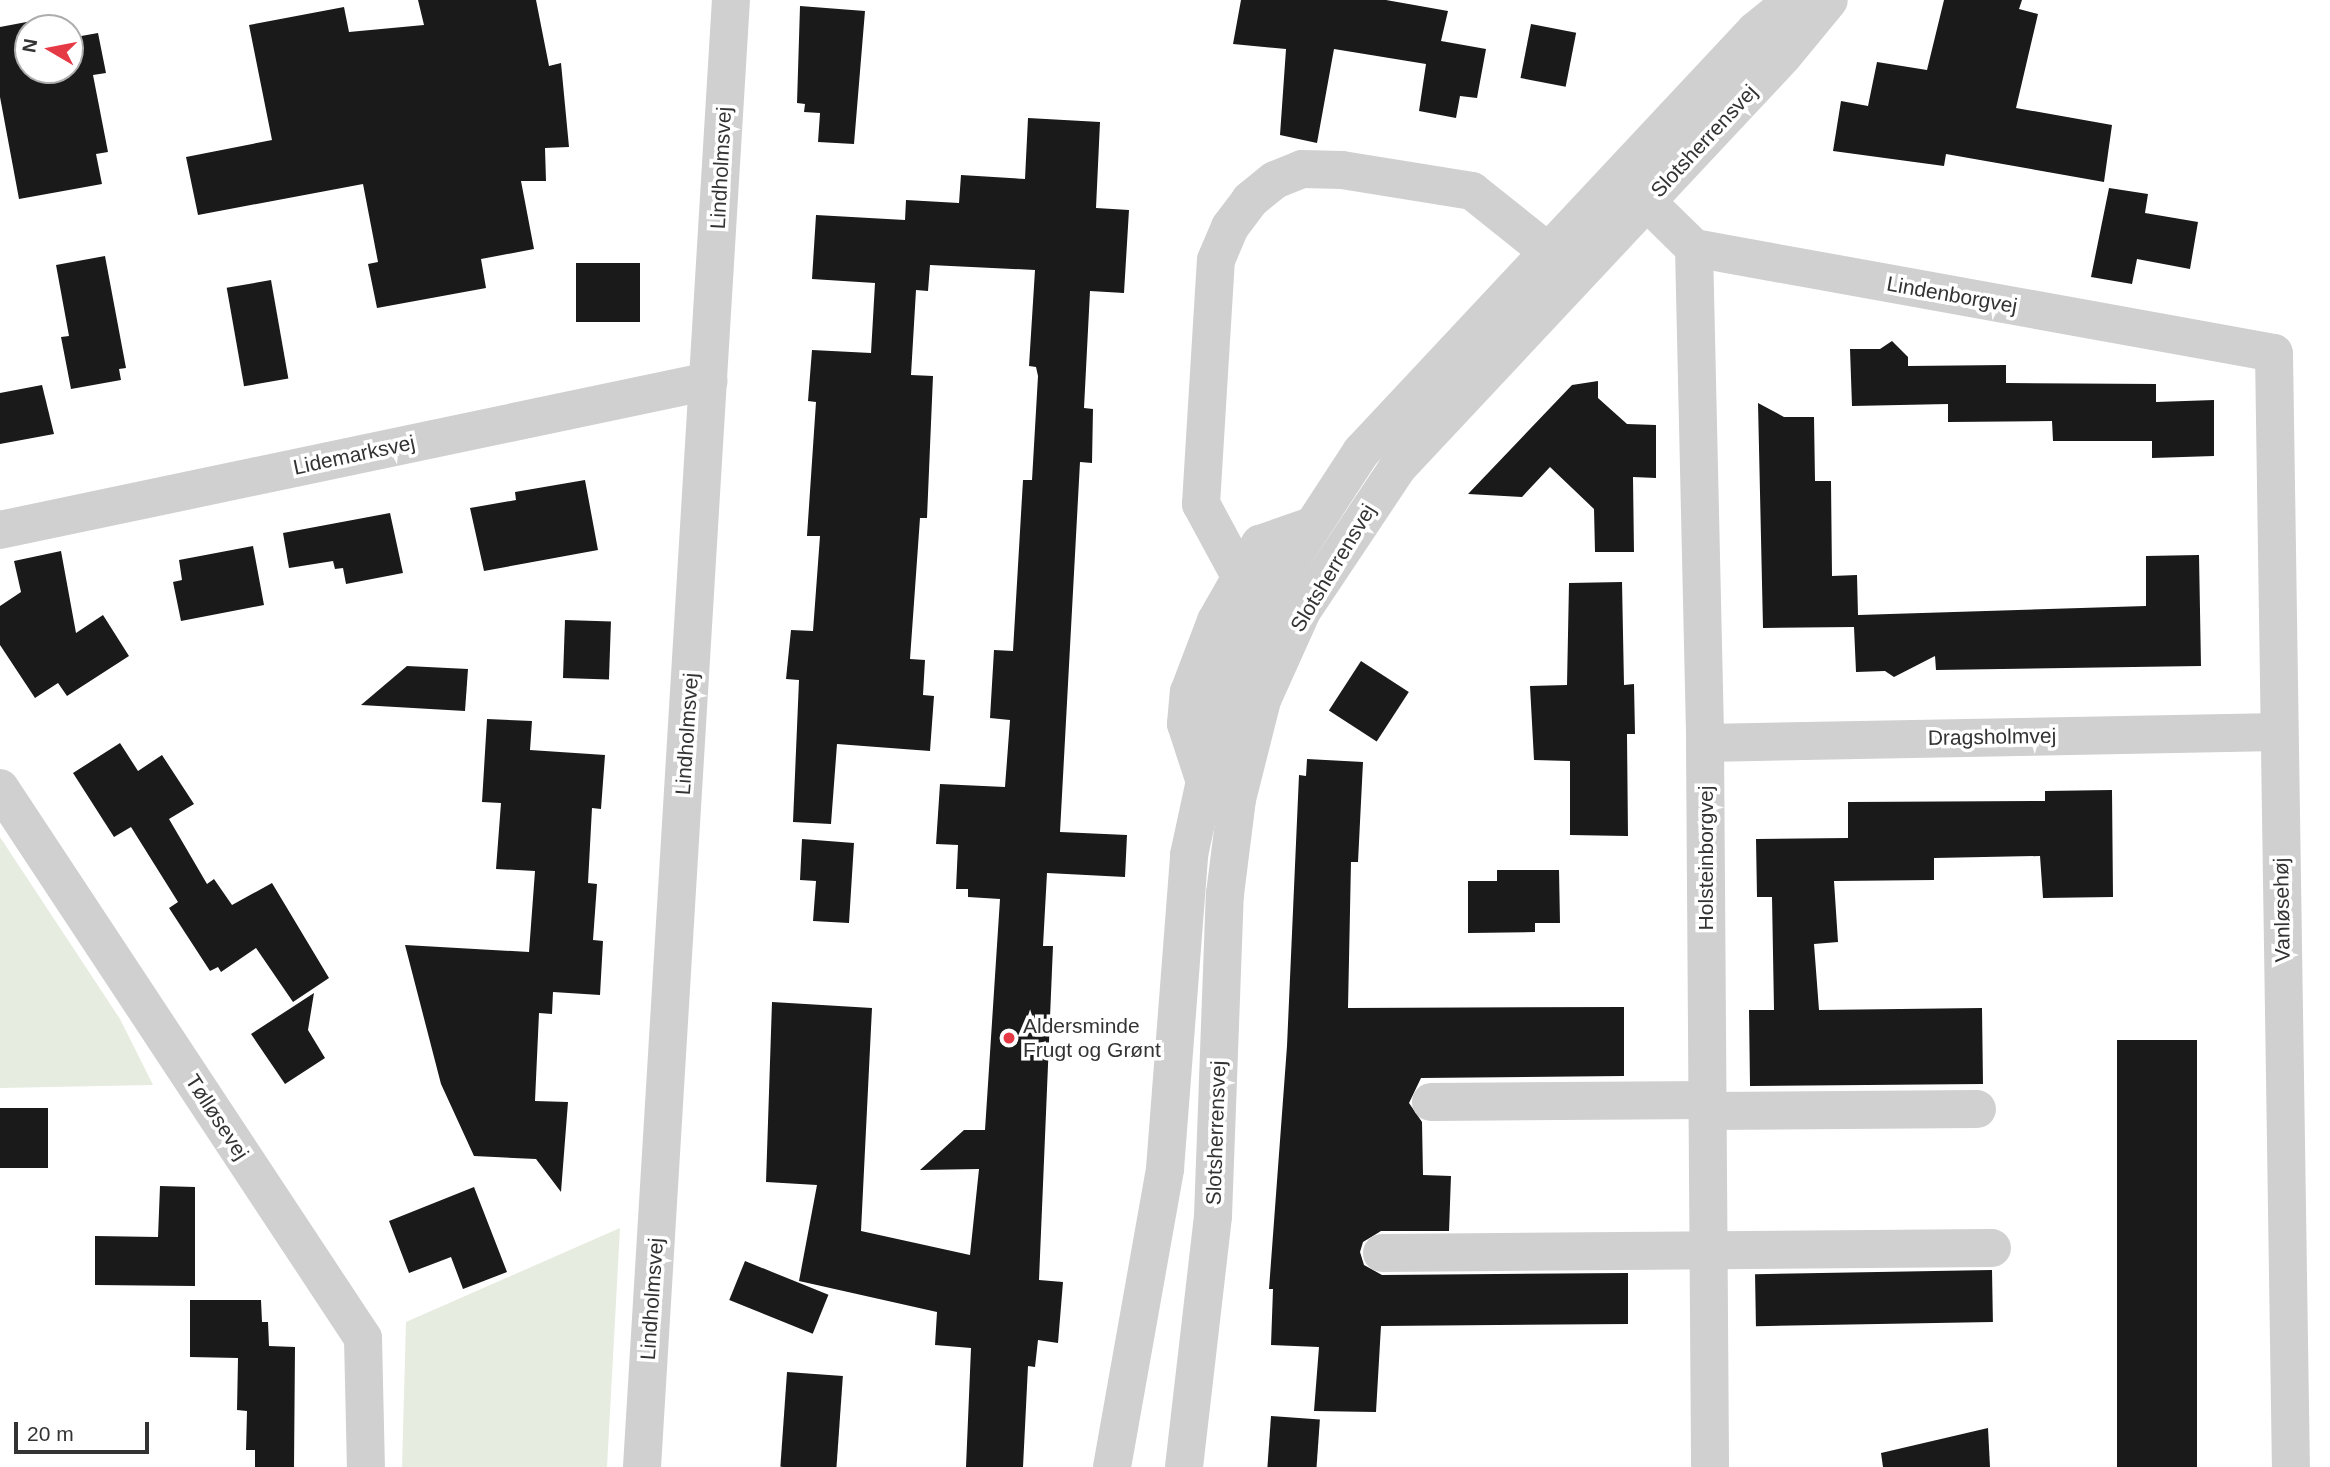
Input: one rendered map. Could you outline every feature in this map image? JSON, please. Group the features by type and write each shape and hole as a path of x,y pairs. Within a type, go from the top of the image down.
{"street":[{"name":"Lindholmsvej","path":"642,1467 732,0"},
{"name":"Slotsherrensvej","path":"1112,1467 1164,1169 1189,855 1220,712 1275,583 1361,452 1404,401 1755,31 1793,0"},
{"name":"Slotsherrensvej","path":"1184,1467 1213,1216 1225,894 1237,799 1262,700 1303,611 1398,467 1647,202 1829,0"},
{"path":"1240,576 1201,504 1216,260 1230,227 1250,200 1275,180 1302,169 1342,170 1472,191 1546,250"},
{"path":"1647,202 1694,248"},
{"name":"Lindenborgvej","path":"1694,248 2274,353"},
{"name":"Holsteinborgvej","path":"1694,248 1706,743 1710,1467"},
{"name":"Vanløsehøj","path":"2274,353 2291,1467"},
{"name":"Lidemarksvej","path":"0,530 709,381"},
{"path":"1204,779 1186,724 1189,692 1216,621 1260,544 1311,526"},
{"name":"Dragsholmvej","path":"1706,743 2279,732"},
{"name":"Tølløsevej","path":"0,788 363,1338 366,1467"},
{"path":"1431,1101 1977,1109"},
{"path":"1382,1253 1992,1248"}],"shaded area":[{"path":"0,837 120,1019 153,1085 0,1088"},
{"path":"620,1228 607,1467 402,1467 406,1322"}],"building":[{"path":"418,0 536,0 549,66 561,63 569,147 545,148 546,181 521,181 534,249 481,259 486,288 377,308 368,264 378,262 363,184 198,215 186,157 272,140 249,25 344,7 349,32 424,25"},
{"path":"1241,0 1386,0 1448,11 1441,41 1486,49 1477,98 1460,96 1456,118 1419,111 1426,64 1334,49 1317,143 1280,135 1286,49 1233,44"},
{"path":"1944,0 2022,0 2019,9 2038,14 2016,108 2112,125 2104,182 1946,154 1944,166 1833,151 1841,101 1868,106 1877,62 1927,70"},
{"path":"800,6 865,11 854,144 818,142 820,113 804,112 805,104 797,103"},
{"path":"14,24 14,84 84,84 84,36 98,33 106,73 93,75 108,152 96,154 102,184 19,199 0,97 0,27"},
{"path":"1531,24 1576,33 1566,87 1521,78"},
{"path":"1028,118 1100,122 1096,208 1129,210 1124,293 1090,291 1084,408 1093,409 1092,463 1080,462 1060,832 1127,835 1125,877 1047,873 1043,946 1053,946 1039,1280 1063,1282 1058,1343 1038,1340 1035,1367 1028,1366 1023,1467 966,1467 971,1348 935,1345 937,1312 799,1281 817,1185 766,1182 772,1002 872,1008 861,1231 970,1255 979,1169 920,1170 964,1130 985,1130 1000,899 968,897 968,889 956,889 958,845 936,844 940,784 1005,787 1010,720 990,718 994,650 1013,651 1023,480 1032,480 1038,376 1036,367 1029,366 1035,270 930,265 928,291 916,290 911,375 933,376 927,518 920,518 910,659 925,660 923,695 934,696 930,751 837,744 831,824 793,822 799,680 786,679 791,630 813,631 820,536 807,536 816,402 808,401 812,350 871,353 875,283 812,279 816,215 905,220 906,200 959,203 961,175 1025,179"},
{"path":"2109,188 2148,194 2145,213 2198,222 2190,269 2137,259 2132,284 2091,277"},
{"path":"105,256 126,368 119,369 121,380 71,389 61,337 69,336 56,265"},
{"path":"576,263 640,263 640,322 576,322"},
{"path":"271,280 288,378 244,386 227,288"},
{"path":"1892,341 1908,357 1908,366 2006,365 2006,383 2156,384 2156,402 2214,400 2214,456 2152,458 2152,441 2053,441 2052,421 1948,422 1948,404 1852,406 1850,349 1880,349"},
{"path":"1598,381 1598,398 1627,424 1656,425 1656,478 1633,477 1634,552 1595,552 1594,509 1550,467 1522,497 1468,494 1572,385"},
{"path":"42,385 54,434 0,444 0,393"},
{"path":"1758,403 1784,417 1814,417 1815,481 1831,481 1832,576 1857,575 1858,615 2146,606 2146,556 2199,555 2201,666 1936,670 1935,656 1894,677 1885,671 1856,672 1854,627 1763,628"},
{"path":"585,480 598,550 484,571 470,508 516,500 515,492"},
{"path":"390,513 403,573 346,584 343,568 335,569 333,561 289,568 283,533"},
{"path":"253,546 264,605 181,621 173,582 182,580 179,560"},
{"path":"61,551 76,633 103,615 129,656 67,696 58,683 35,698 0,645 0,606 21,592 14,561"},
{"path":"1622,582 1624,685 1634,684 1635,734 1627,734 1628,836 1570,835 1570,761 1534,760 1530,686 1567,685 1569,583"},
{"path":"565,620 611,622 609,680 563,678"},
{"path":"1361,661 1409,692 1377,742 1329,710"},
{"path":"407,666 468,669 465,711 361,705"},
{"path":"487,719 532,721 530,750 605,755 601,809 592,808 588,883 597,884 593,940 603,941 600,995 553,992 552,1014 539,1013 535,1101 568,1102 561,1192 536,1159 474,1156 441,1084 405,945 529,952 535,871 496,869 501,803 482,802"},
{"path":"120,743 138,771 162,755 194,804 169,819 207,884 214,879 232,905 272,883 329,978 293,1002 256,948 221,972 218,967 210,971 169,908 178,902 131,827 114,837 73,773"},
{"path":"1307,759 1363,762 1358,862 1351,862 1348,1008 1624,1007 1624,1076 1421,1078 1409,1103 1422,1122 1423,1175 1451,1176 1449,1231 1381,1231 1363,1242 1360,1252 1364,1265 1382,1275 1628,1273 1628,1324 1381,1326 1376,1412 1314,1411 1319,1347 1271,1345 1273,1289 1269,1289 1287,1046 1299,775 1306,776"},
{"path":"2112,790 2113,897 2043,898 2040,856 1934,858 1934,880 1834,881 1838,942 1814,944 1819,1010 1982,1008 1983,1084 1750,1086 1749,1010 1774,1010 1772,897 1757,897 1756,839 1848,838 1848,802 2045,801 2045,791"},
{"path":"802,839 854,843 849,923 813,921 816,881 800,880"},
{"path":"1497,870 1559,870 1560,923 1535,923 1535,932 1468,933 1468,881 1497,881"},
{"path":"314,993 308,1030 325,1058 285,1084 251,1034"},
{"path":"2117,1040 2197,1040 2197,1467 2117,1467"},
{"path":"0,1108 48,1108 48,1168 0,1168"},
{"path":"160,1186 195,1187 195,1286 95,1285 95,1236 158,1237"},
{"path":"474,1187 507,1272 463,1289 451,1257 409,1273 389,1221"},
{"path":"745,1261 828,1295 813,1334 729,1300"},
{"path":"1992,1270 1993,1322 1756,1326 1755,1274"},
{"path":"190,1300 261,1300 262,1322 268,1322 269,1346 295,1347 294,1467 255,1467 255,1450 246,1450 247,1411 237,1410 238,1358 190,1357"},
{"path":"787,1372 843,1376 836,1467 780,1467"},
{"path":"1271,1416 1320,1419 1317,1467 1267,1467"},
{"path":"1988,1428 1990,1467 1883,1467 1881,1453"}],"place":[{"name":"Aldersminde Frugt og Grønt","path":"1009,1038"}]}
